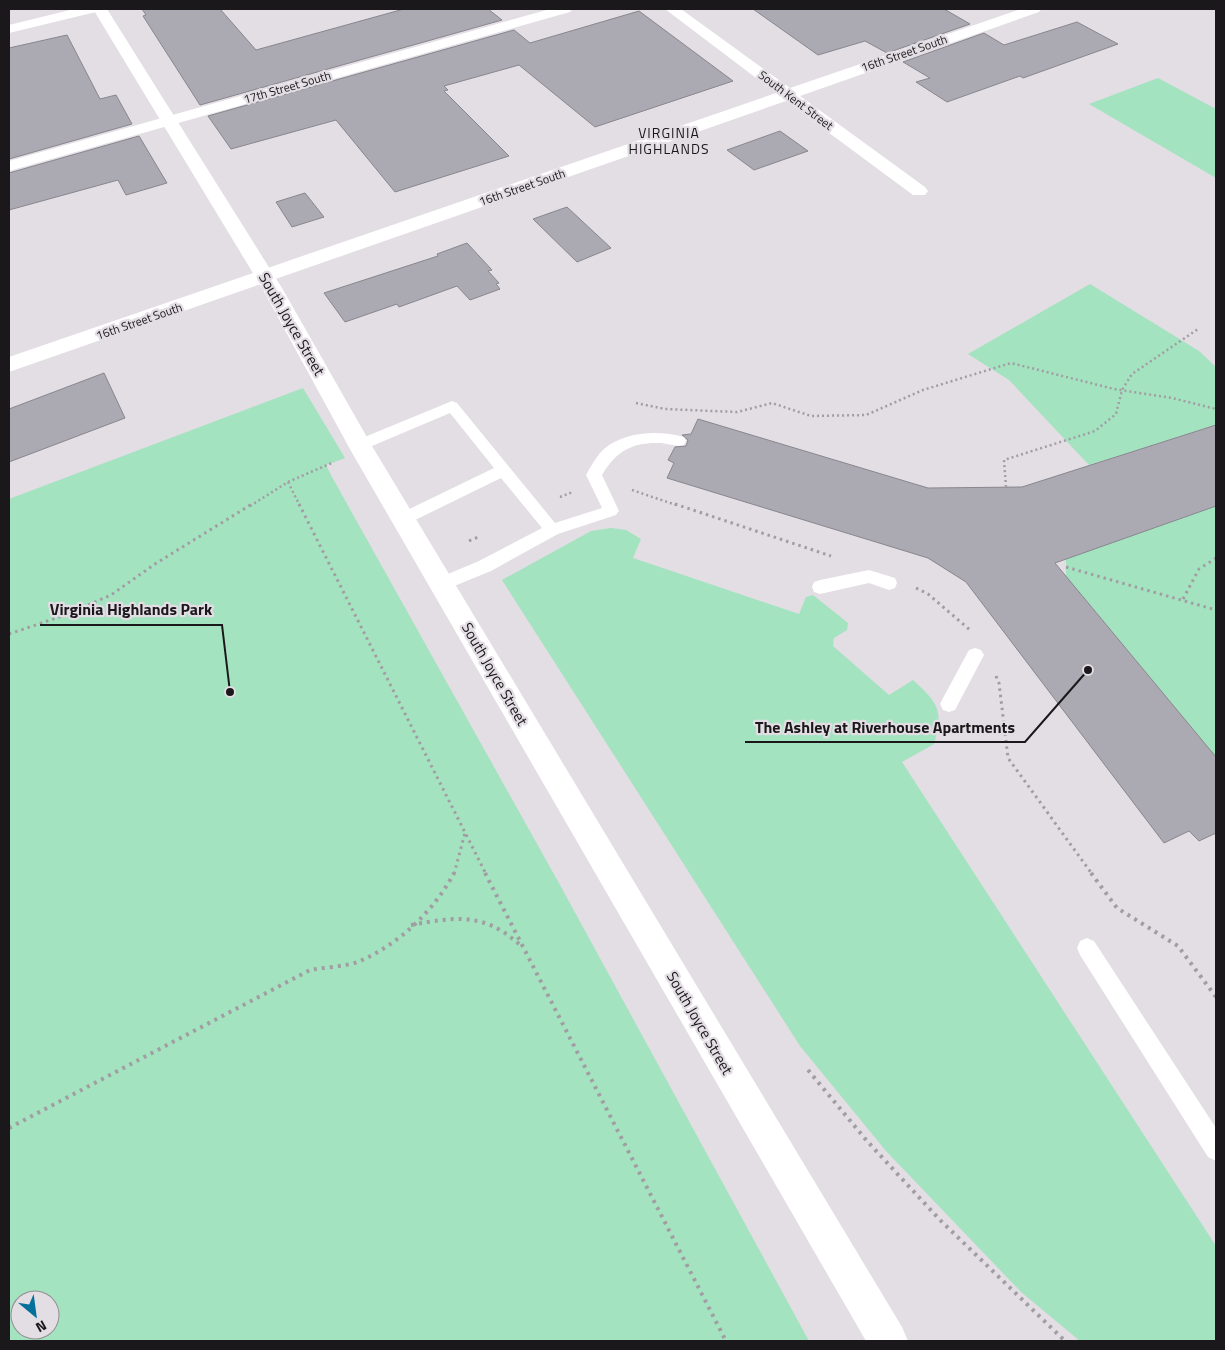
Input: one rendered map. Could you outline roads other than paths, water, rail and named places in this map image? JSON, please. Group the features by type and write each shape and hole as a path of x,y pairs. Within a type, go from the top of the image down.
{"street":[{"path":"9,29 91,9"},
{"name":"South Joyce Street","path":"100,9 265,277 349,453 403,519 888,1341"},
{"name":"17th Street South","path":"9,166 565,9"},
{"name":"South Kent Street","path":"672,9 919,191"},
{"name":"16th Street South","path":"9,365 1034,9"}],"lane":[{"path":"349,453 452,406 552,530"},
{"path":"442,584 485,566 552,530 611,511 594,475 610,453 636,440 667,438 678,441"},
{"path":"403,519 504,470"},
{"path":"820,587 869,576 889,583"},
{"path":"949,704 975,655"},
{"path":"1086,948 1216,1149"}],"place":[{"name":"The Ashley at Riverhouse Apartments","path":"1088,670"},
{"name":"Virginia Highlands Park","path":"230,692"}],"district":[{"name":"VIRGINIA HIGHLANDS","path":"669,140"}]}
